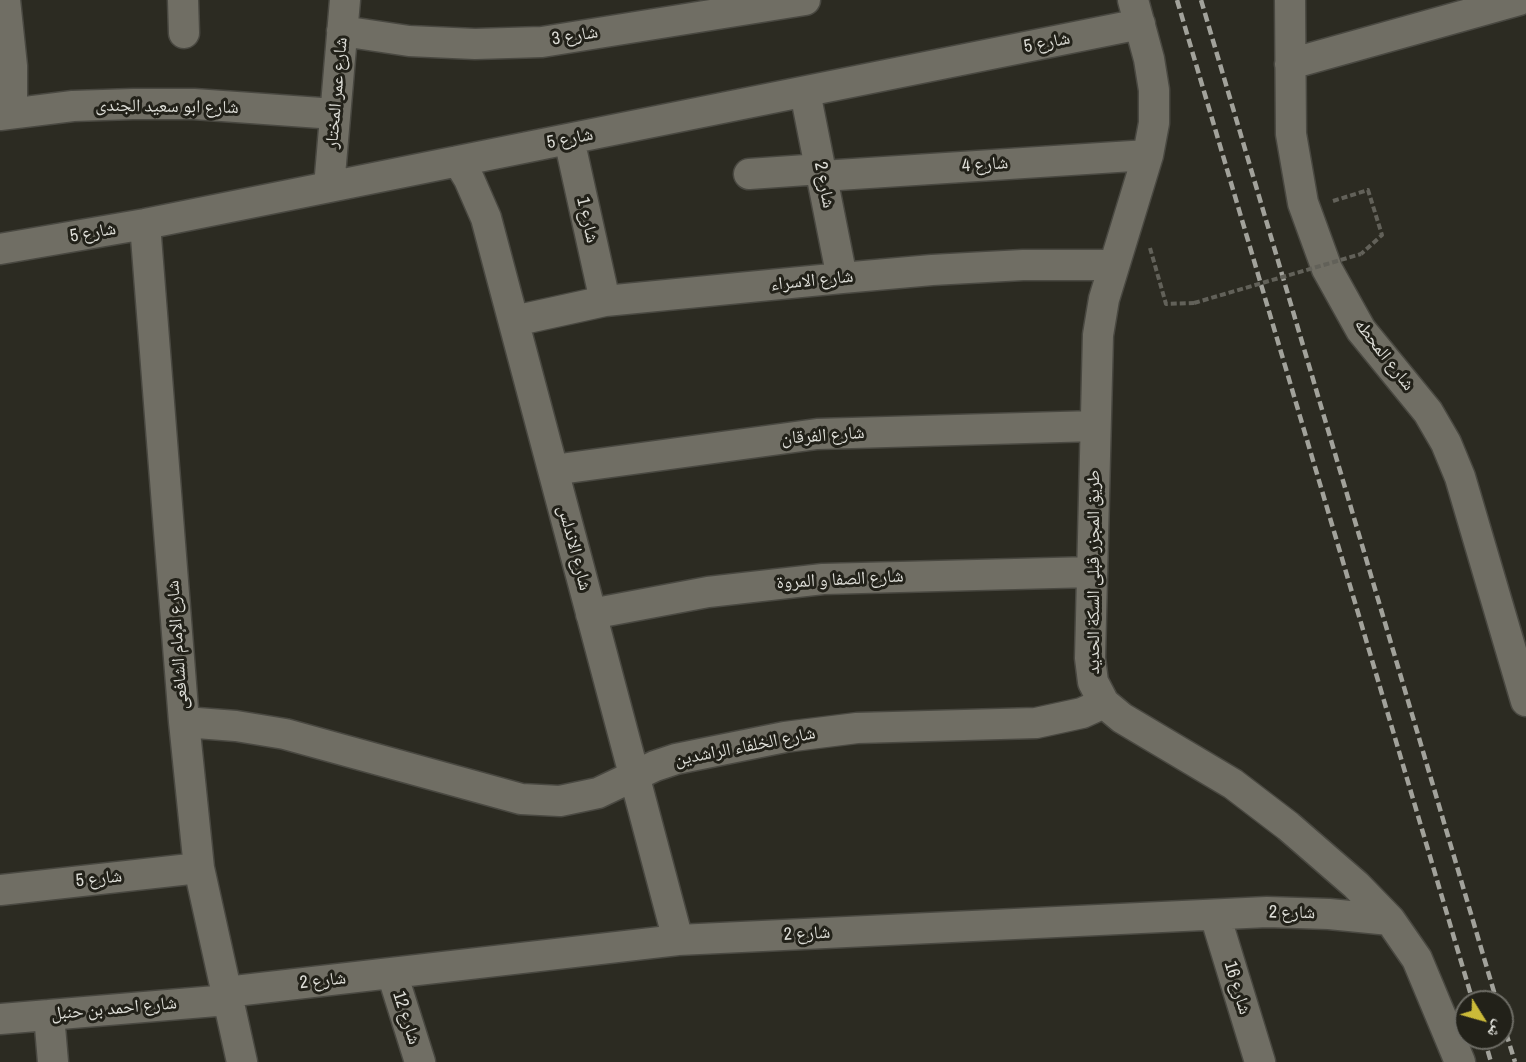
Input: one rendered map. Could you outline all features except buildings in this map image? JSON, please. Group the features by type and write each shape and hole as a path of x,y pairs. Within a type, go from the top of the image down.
{"street":[{"path":"5,0 12,66 6,113"},
{"path":"183,0 183,33"},
{"name":"شارع عمر المختار","path":"329,187 345,0"},
{"name":"شارع 3","path":"342,32 409,41 475,44 542,42 666,10 806,0"},
{"name":"شارع المحطه","path":"1290,0 1291,134 1305,210 1327,269 1361,330 1428,412 1446,443 1460,477 1526,701"},
{"path":"1290,64 1520,0"},
{"name":"شارع 5","path":"0,249 145,224 805,92 1136,12"},
{"name":"طريق المجزر قبلى السكة الحديد","path":"1136,12 1149,58 1154,90 1154,123 1148,155 1104,299 1098,335 1090,658 1093,682 1104,703 1122,718 1205,765 1262,804 1356,885 1390,920 1417,959 1460,1062"},
{"name":"شارع 2","path":"805,92 842,278"},
{"name":"شارع ابو سعيد الجندى","path":"6,113 73,106 194,104 335,114"},
{"name":"شارع 1","path":"569,139 605,301"},
{"name":"شارع 4","path":"749,174 821,173 1148,155"},
{"name":"شارع الاندلس","path":"458,161 479,198 486,218 678,940"},
{"name":"شارع الإمام الشافعى","path":"145,224 184,722 199,867 242,1062"},
{"name":"شارع الاسراء","path":"514,321 605,301 842,278 1023,265 1114,265"},
{"name":"شارع الفرقان","path":"553,470 816,434 1095,426"},
{"name":"شارع الصفا و المروة","path":"591,614 708,592 823,579 1092,572"},
{"name":"شارع الخلفاء الراشدين","path":"184,722 236,726 285,735 521,799 560,801 598,793 655,766 676,759 785,737 857,728 1036,723 1082,713 1104,703"},
{"name":"شارع 5","path":"0,890 199,867"},
{"name":"شارع 2","path":"227,996 392,973 678,940 1268,912 1319,913 1390,920"},
{"name":"شارع 16","path":"1215,915 1260,1062"},
{"name":"شارع 12","path":"392,973 420,1062"},
{"name":"شارع احمد بن حنبل","path":"0,1019 227,996"},
{"path":"49,1015 52,1062"}],"path":[{"path":"1152,256 1166,304 1194,303 1360,254 1382,235 1368,189 1305,210"}],"railway":[{"path":"1177,0 1469,990"},
{"path":"1201,0 1493,990"},
{"path":"1488,1050 1491,1062"},
{"path":"1511,1050 1515,1062"}]}
